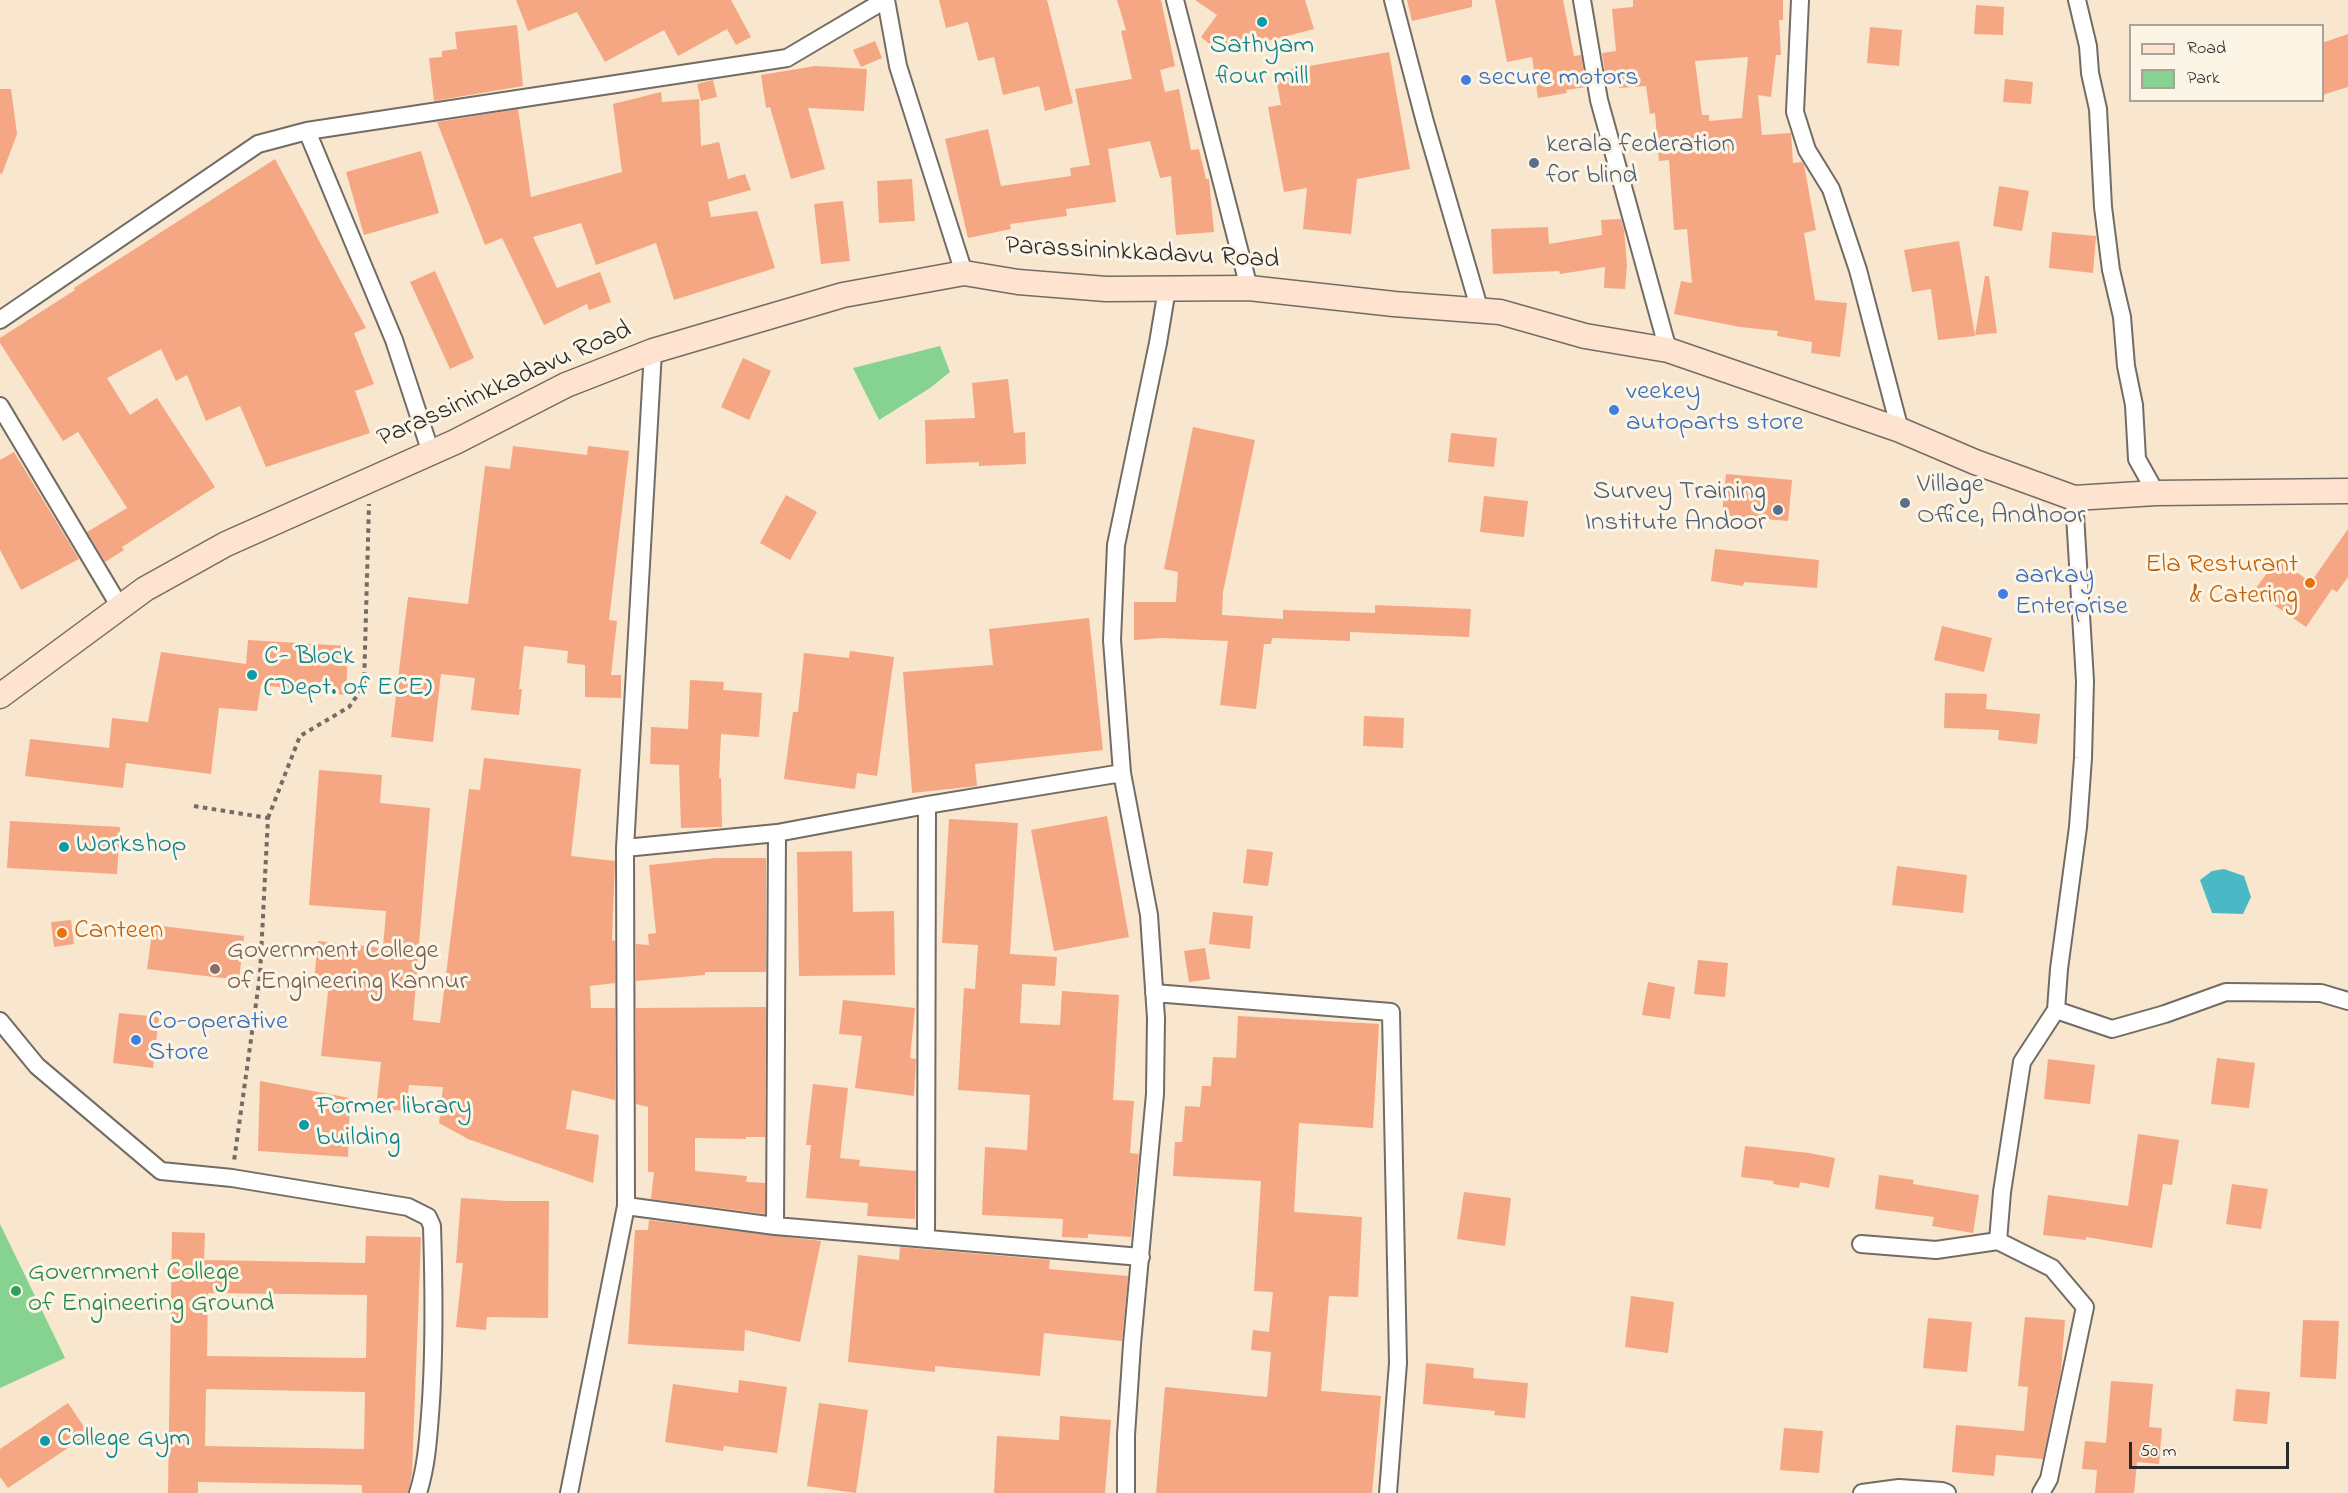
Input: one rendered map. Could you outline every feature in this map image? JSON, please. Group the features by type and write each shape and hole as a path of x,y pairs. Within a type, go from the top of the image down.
{"main road":[{"name":"Parassininkkadavu Road","path":"0,696 145,589 226,544 431,453 566,385 653,351 843,295 964,273 1040,284 1106,289 1248,288 1394,304 1500,312 1585,336 1668,350 1900,430 1975,462 2074,498 2156,493 2348,491"}],"street":[{"path":"0,320 258,144 307,131 787,58 885,0 898,66 964,273"},
{"path":"1174,0 1248,288"},
{"path":"1394,0 1425,122 1480,311"},
{"path":"1582,0 1599,100 1668,350"},
{"path":"1800,0 1796,112 1807,150 1831,189 1858,270 1900,430"},
{"path":"2077,0 2088,46 2090,73 2098,109 2103,207 2111,270 2122,317 2126,366 2134,405 2137,459 2156,493"},
{"path":"307,131 394,340 431,453"},
{"path":"1126,1493 1126,1435 1155,1094 1156,1018 1149,915 1122,773 1112,639 1116,544 1167,289"},
{"path":"568,1493 626,1206 626,848 653,351"},
{"path":"0,406 120,607"},
{"path":"1998,1241 2002,1192 2022,1062 2056,1010 2059,969 2079,827 2085,681 2074,498"},
{"path":"626,848 777,833 927,805 1122,773"},
{"path":"926,1239 927,805"},
{"path":"775,1226 777,833"},
{"path":"2056,1010 2112,1029 2165,1014 2226,992 2321,993 2348,1001"},
{"path":"1154,993 1391,1012 1398,1363 1388,1493"},
{"path":"0,1021 37,1066 161,1170 232,1178 408,1207 428,1217 432,1226 434,1292 432,1388 427,1449 423,1479 418,1493"},
{"path":"626,1206 775,1226 1141,1257"},
{"path":"1861,1244 1936,1250 1998,1241 2052,1268 2085,1307 2049,1479 2041,1493"},
{"path":"1862,1493 1899,1488 1947,1493"}],"path":[{"path":"232,1178 260,975 268,818 300,736 349,707 364,686 370,480"},
{"path":"194,806 268,818"}],"green space":[{"path":"940,346 950,372 930,388 879,420 853,368"},
{"name":"Government College of Engineering Ground","path":"0,1224 65,1358 0,1388"}],"water":[{"path":"2224,869 2244,876 2251,897 2243,914 2212,913 2200,880 2212,871"}],"building":[{"path":"516,0 731,0 751,37 736,45 727,29 678,56 664,30 605,62 577,12 528,31"},
{"path":"939,0 1047,0 1073,103 1045,111 1039,86 1003,95 994,57 978,61 968,22 946,28"},
{"path":"1117,0 1161,0 1175,66 1160,70 1165,92 1179,89 1191,150 1199,149 1206,179 1209,179 1214,232 1176,235 1171,176 1160,178 1150,141 1108,149 1116,202 1066,209 1067,216 1010,224 1011,229 968,238 945,139 988,129 1001,186 1071,176 1070,168 1090,165 1075,89 1132,79 1121,31 1126,30"},
{"name":"Sathyam flour mill","path":"1195,0 1305,0 1314,29 1221,53 1201,37 1217,15"},
{"path":"1407,0 1472,0 1472,7 1412,21"},
{"path":"1495,0 1563,0 1574,56 1581,55 1586,87 1538,98 1532,57 1507,62"},
{"path":"1633,0 1783,0 1783,20 1779,20 1781,55 1776,55 1771,97 1758,95 1762,135 1791,133 1793,163 1802,162 1804,165 1816,230 1804,233 1815,300 1847,303 1840,357 1811,353 1812,342 1777,336 1778,331 1740,327 1674,314 1681,281 1692,283 1687,229 1674,230 1669,160 1659,161 1655,113 1650,114 1646,86 1619,88 1618,83 1607,85 1602,53 1616,51 1612,9 1633,7","holes":["1748,57 1742,118 1709,121 1709,115 1702,115 1695,61"]},
{"path":"1976,5 2004,7 2003,35 1974,34"},
{"path":"517,25 523,86 434,101 429,58 442,57 442,51 457,49 455,32"},
{"path":"1870,27 1902,30 1899,66 1867,63"},
{"path":"2348,34 2348,87 2324,94 2324,42"},
{"path":"875,41 882,58 861,67 853,50"},
{"path":"1389,52 1410,169 1357,179 1351,234 1303,229 1307,188 1284,192 1268,107 1281,105 1275,72"},
{"path":"815,66 867,69 864,111 808,108 825,169 791,179 770,107 766,108 761,75"},
{"path":"2005,79 2033,82 2031,104 2003,102"},
{"path":"713,80 717,97 701,101 697,84"},
{"path":"0,89 11,89 17,134 2,174 0,173"},
{"path":"661,92 662,102 699,99 701,146 719,142 728,179 745,174 751,190 708,202 711,217 757,211 775,268 674,300 656,243 596,265 581,223 533,237 557,288 600,272 611,302 589,310 587,304 544,325 502,238 485,245 437,122 518,109 531,197 622,172 613,104"},
{"path":"421,151 439,213 364,235 346,172"},
{"path":"275,159 366,328 354,333 374,384 355,391 370,433 266,467 240,406 206,421 187,375 176,381 161,349 107,378 130,415 157,398 215,487 122,547 124,550 105,562 87,532 127,508 78,432 63,441 0,343 0,338"},
{"path":"912,179 915,221 879,223 877,181"},
{"path":"1999,186 2029,191 2022,231 1993,226"},
{"path":"843,201 850,261 821,264 814,204"},
{"path":"1621,219 1627,265 1625,289 1604,288 1605,267 1560,274 1559,271 1493,274 1491,229 1548,227 1549,244 1602,235 1601,220"},
{"path":"2052,232 2096,236 2093,273 2049,268"},
{"path":"1959,241 1975,336 1938,340 1931,289 1912,292 1904,250"},
{"path":"435,271 474,358 450,369 410,282"},
{"path":"1985,276 1989,276 1997,333 1975,335"},
{"path":"743,358 771,371 749,420 721,407"},
{"path":"1008,379 1014,433 1025,432 1026,464 979,466 979,462 926,464 925,420 975,418 972,383"},
{"path":"1193,427 1255,440 1223,592 1222,615 1283,619 1283,610 1375,613 1375,605 1471,609 1469,637 1350,632 1350,641 1272,638 1271,644 1264,644 1256,709 1220,705 1228,641 1161,638 1134,640 1134,602 1176,602 1178,572 1164,569"},
{"path":"1451,433 1497,438 1494,467 1448,462"},
{"path":"513,446 587,455 588,446 629,451 609,620 617,621 611,675 621,675 621,698 585,697 585,665 567,663 568,651 524,646 519,689 522,689 519,715 471,710 475,678 441,674 433,742 391,737 408,597 468,604 485,466 510,469"},
{"path":"14,452 79,559 21,590 0,550 0,460"},
{"path":"1726,474 1792,480 1788,521 1722,515"},
{"path":"786,495 817,512 790,560 760,543"},
{"path":"1484,496 1528,501 1524,537 1480,532"},
{"path":"2348,529 2348,577 2337,592 2332,589 2306,627 2254,591 2277,559 2311,582"},
{"path":"1715,549 1819,560 1817,588 1744,582 1743,586 1711,581"},
{"path":"1089,618 1103,750 975,764 977,786 912,793 903,672 993,665 989,629"},
{"path":"1942,626 1992,638 1984,672 1934,660"},
{"path":"248,640 348,646 346,695 261,685 257,711 219,708 211,774 126,763 123,788 25,776 30,739 109,748 112,718 148,722 161,652 246,664"},
{"path":"850,651 894,657 877,776 857,773 855,789 784,779 793,712 798,712 804,653 849,658"},
{"path":"690,680 724,682 723,690 762,693 759,737 721,734 719,778 721,778 722,827 681,828 679,765 650,764 651,727 688,729"},
{"path":"1945,693 1987,694 1986,709 2040,714 2037,744 1998,740 1999,730 1944,728"},
{"path":"1364,716 1404,718 1403,748 1363,746"},
{"path":"484,758 581,769 571,856 615,861 612,940 615,941 615,983 590,986 591,1008 615,1008 615,1100 572,1090 566,1129 599,1135 593,1183 468,1139 439,1123 443,1087 409,1085 406,1111 376,1108 381,1062 321,1056 329,983 314,982 318,941 383,948 386,911 309,905 319,770 382,775 380,803 430,808 413,1020 440,1023 469,789 480,790"},
{"path":"1107,816 1129,937 1054,951 1031,830"},
{"path":"949,819 1018,823 1010,954 1057,957 1055,986 1022,984 1020,1023 1060,1025 1062,991 1119,995 1113,1100 1134,1101 1130,1153 1139,1154 1131,1237 1088,1234 1088,1238 1062,1237 1063,1219 982,1215 985,1147 1027,1150 1030,1095 958,1090 964,988 975,989 978,945 942,943"},
{"name":"Workshop","path":"10,821 120,827 117,874 7,868"},
{"path":"1247,849 1273,852 1268,886 1243,883"},
{"path":"852,851 853,912 894,911 895,975 799,976 797,852"},
{"path":"716,858 766,858 766,972 705,972 705,975 636,981 636,944 649,945 648,934 656,933 649,865"},
{"path":"1897,866 1967,875 1963,913 1892,905"},
{"path":"1213,912 1253,916 1250,949 1209,944"},
{"name":"Canteen","path":"71,920 74,944 54,947 51,922"},
{"path":"153,925 244,936 239,980 147,969"},
{"path":"1205,948 1210,979 1189,982 1184,951"},
{"path":"1698,960 1728,963 1725,997 1694,994"},
{"path":"1648,982 1675,987 1670,1019 1642,1015"},
{"path":"843,1000 915,1008 910,1058 916,1059 914,1096 855,1088 862,1036 839,1034"},
{"path":"766,1007 765,1137 695,1138 695,1171 747,1176 746,1182 765,1183 765,1214 651,1199 654,1172 648,1172 648,1107 636,1104 636,1008"},
{"name":"Co-operative Store","path":"119,1013 159,1017 153,1068 113,1063"},
{"path":"1238,1016 1379,1024 1373,1128 1299,1123 1294,1212 1362,1217 1358,1297 1329,1296 1321,1391 1381,1396 1372,1493 1156,1493 1165,1387 1267,1397 1271,1352 1251,1350 1253,1330 1269,1332 1273,1292 1254,1291 1261,1181 1173,1176 1175,1142 1182,1142 1185,1106 1200,1107 1202,1086 1211,1086 1213,1057 1236,1058"},
{"path":"2217,1058 2255,1063 2249,1108 2211,1104"},
{"path":"2048,1059 2095,1065 2090,1104 2044,1099"},
{"name":"Former library building","path":"260,1081 350,1098 348,1157 258,1151"},
{"path":"813,1084 848,1088 840,1158 860,1160 859,1166 916,1171 915,1219 867,1216 868,1203 806,1198 811,1145 806,1145"},
{"path":"2138,1134 2179,1140 2172,1185 2163,1184 2152,1248 2086,1237 2086,1240 2043,1235 2048,1195 2128,1206"},
{"path":"1745,1146 1835,1158 1829,1188 1800,1182 1799,1188 1773,1184 1774,1181 1741,1177"},
{"path":"1879,1175 1914,1180 1913,1184 1979,1195 1973,1233 1932,1226 1934,1217 1875,1209"},
{"path":"2232,1184 2268,1189 2261,1229 2226,1224"},
{"path":"1464,1192 1511,1198 1505,1246 1457,1239"},
{"path":"461,1198 549,1201 548,1318 487,1317 486,1330 456,1327 463,1263 456,1263"},
{"path":"649,1220 821,1241 800,1342 745,1330 744,1351 628,1344 635,1230 648,1230"},
{"path":"172,1232 205,1233 204,1260 365,1263 366,1236 421,1237 412,1474 408,1493 362,1493 362,1485 198,1482 198,1493 168,1493","holes":["208,1293 367,1295 366,1358 207,1356","206,1389 365,1392 364,1449 205,1446"]},
{"path":"900,1247 1050,1260 1049,1269 1128,1276 1122,1341 1044,1333 1040,1376 935,1366 935,1372 848,1362 858,1255 899,1260"},
{"path":"1631,1296 1674,1302 1668,1353 1625,1347"},
{"path":"2025,1317 2065,1320 2061,1371 2043,1459 1996,1455 1994,1476 1952,1472 1956,1425 2024,1431 2028,1387 2018,1386"},
{"path":"1928,1318 1972,1322 1967,1372 1923,1368"},
{"path":"2303,1320 2339,1321 2336,1379 2300,1377"},
{"path":"1426,1363 1474,1368 1473,1378 1528,1383 1525,1418 1494,1415 1495,1411 1423,1404"},
{"path":"739,1380 787,1387 777,1453 724,1446 723,1451 665,1442 673,1384 738,1393"},
{"path":"2111,1381 2153,1384 2149,1427 2162,1428 2159,1464 2137,1462 2134,1493 2095,1493 2097,1470 2082,1469 2085,1441 2106,1443"},
{"path":"2236,1389 2270,1392 2267,1424 2233,1421"},
{"name":"College Gym","path":"68,1403 89,1434 8,1488 0,1477 0,1449"},
{"path":"819,1403 868,1410 856,1493 807,1486"},
{"path":"1060,1416 1111,1420 1105,1493 994,1493 997,1436 1059,1440"},
{"path":"1784,1428 1823,1431 1819,1473 1780,1470"}],"place":[{"name":"Sathyam flour mill","path":"1262,22"},
{"name":"secure motors","path":"1466,80"},
{"name":"kerala federation for blind","path":"1534,163"},
{"name":"veekey autoparts store","path":"1614,410"},
{"name":"Village Office, Andhoor","path":"1905,503"},
{"name":"Survey Training Institute Andoor","path":"1778,510"},
{"name":"Ela Resturant & Catering","path":"2310,583"},
{"name":"aarkay Enterprise","path":"2003,594"},
{"name":"C- Block (Dept. of ECE)","path":"252,675"},
{"name":"Workshop","path":"64,847"},
{"name":"Canteen","path":"62,933"},
{"name":"Government College of Engineering Kannur","path":"215,969"},
{"name":"Co-operative Store","path":"136,1040"},
{"name":"Former library building","path":"304,1125"},
{"name":"Government College of Engineering Ground","path":"16,1291"},
{"name":"College Gym","path":"45,1441"}]}
